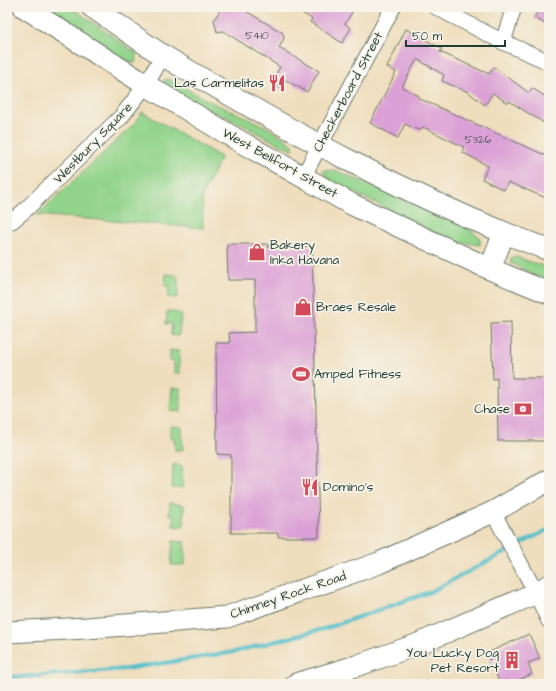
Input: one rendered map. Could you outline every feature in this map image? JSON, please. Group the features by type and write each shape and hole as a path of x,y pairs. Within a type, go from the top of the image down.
{"main road":[{"name":"West Bellfort Street","path":"24,7 146,85 241,142 351,204 490,269 549,294"},
{"path":"92,7 164,55 319,146 397,185 504,233 549,250"},
{"path":"490,269 504,233"},
{"name":"Chimney Rock Road","path":"7,632 87,628 227,617 379,563 493,512 549,480"},
{"path":"296,684 356,666 416,645 543,589"}],"street":[{"name":"Checkerboard Street","path":"303,177 393,7"},
{"path":"436,7 503,42 549,62"},
{"path":"503,42 514,7"},
{"name":"Westbury Square","path":"12,221 121,117 146,85 164,55"},
{"path":"493,512 523,568 543,589 549,621"}],"green space":[{"path":"42,7 71,7 137,54 135,63 112,56"},
{"path":"167,79 209,101 271,130 293,145 293,150 235,121 196,105 177,95 163,81"},
{"path":"142,112 221,157 202,196 203,228 37,215 133,125"},
{"path":"324,170 337,171 466,226 480,238 480,245 452,241 331,181 323,172"},
{"path":"516,257 549,268 549,283 511,263 511,258"},
{"path":"166,274 176,275 178,277 178,297 176,298 168,297 169,286 165,286"},
{"path":"169,311 181,315 178,336 171,335 172,324 166,324 167,312"},
{"path":"170,350 179,351 179,374 174,373 174,362 170,361"},
{"path":"172,388 180,388 181,412 170,411"},
{"path":"170,427 181,427 182,429 183,449 181,450 175,450 175,439 170,438"},
{"path":"174,464 182,466 182,488 172,488"},
{"path":"170,503 184,505 184,527 173,526 174,515 169,515"},
{"path":"173,541 185,542 185,565 171,565"}],"building":[{"path":"222,7 239,7 283,33 284,38 279,48 319,71 307,92 286,80 280,88 271,83 280,67 223,31 217,32 214,20"},
{"path":"292,7 355,7 345,24 351,28 342,43 310,22 312,19"},
{"path":"540,7 549,7 549,26 534,18"},
{"path":"406,29 442,49 440,52 489,74 494,67 529,93 532,88 549,99 549,126 509,101 507,103 493,93 485,105 468,92 442,81 444,75 417,59 402,87 419,96 418,98 549,157 549,191 546,198 508,182 504,190 482,179 488,166 462,152 464,147 423,127 420,131 405,124 398,138 370,123 396,72 387,67"},
{"path":"227,244 268,244 268,247 312,246 319,537 278,537 278,533 231,533 231,455 217,454 216,343 230,343 229,333 255,332 255,280 228,280"},
{"name":"Chase","path":"511,322 512,378 549,378 549,441 498,441 497,378 493,379 491,323"},
{"name":"You Lucky Dog Pet Resort","path":"529,634 540,658 528,663 532,674 510,684 500,684 487,653"}],"waterway":[{"path":"7,676 21,677 126,669 234,652 327,628 430,592 549,529"}],"place":[{"name":"Las Carmelitas","path":"277,83"},
{"name":"Bakery Inka Havana","path":"257,252"},
{"name":"Braes Resale","path":"303,307"},
{"name":"Amped Fitness","path":"301,374"},
{"name":"Chase","path":"523,409"},
{"name":"Domino's","path":"310,487"},
{"name":"You Lucky Dog Pet Resort","path":"512,660"}]}
